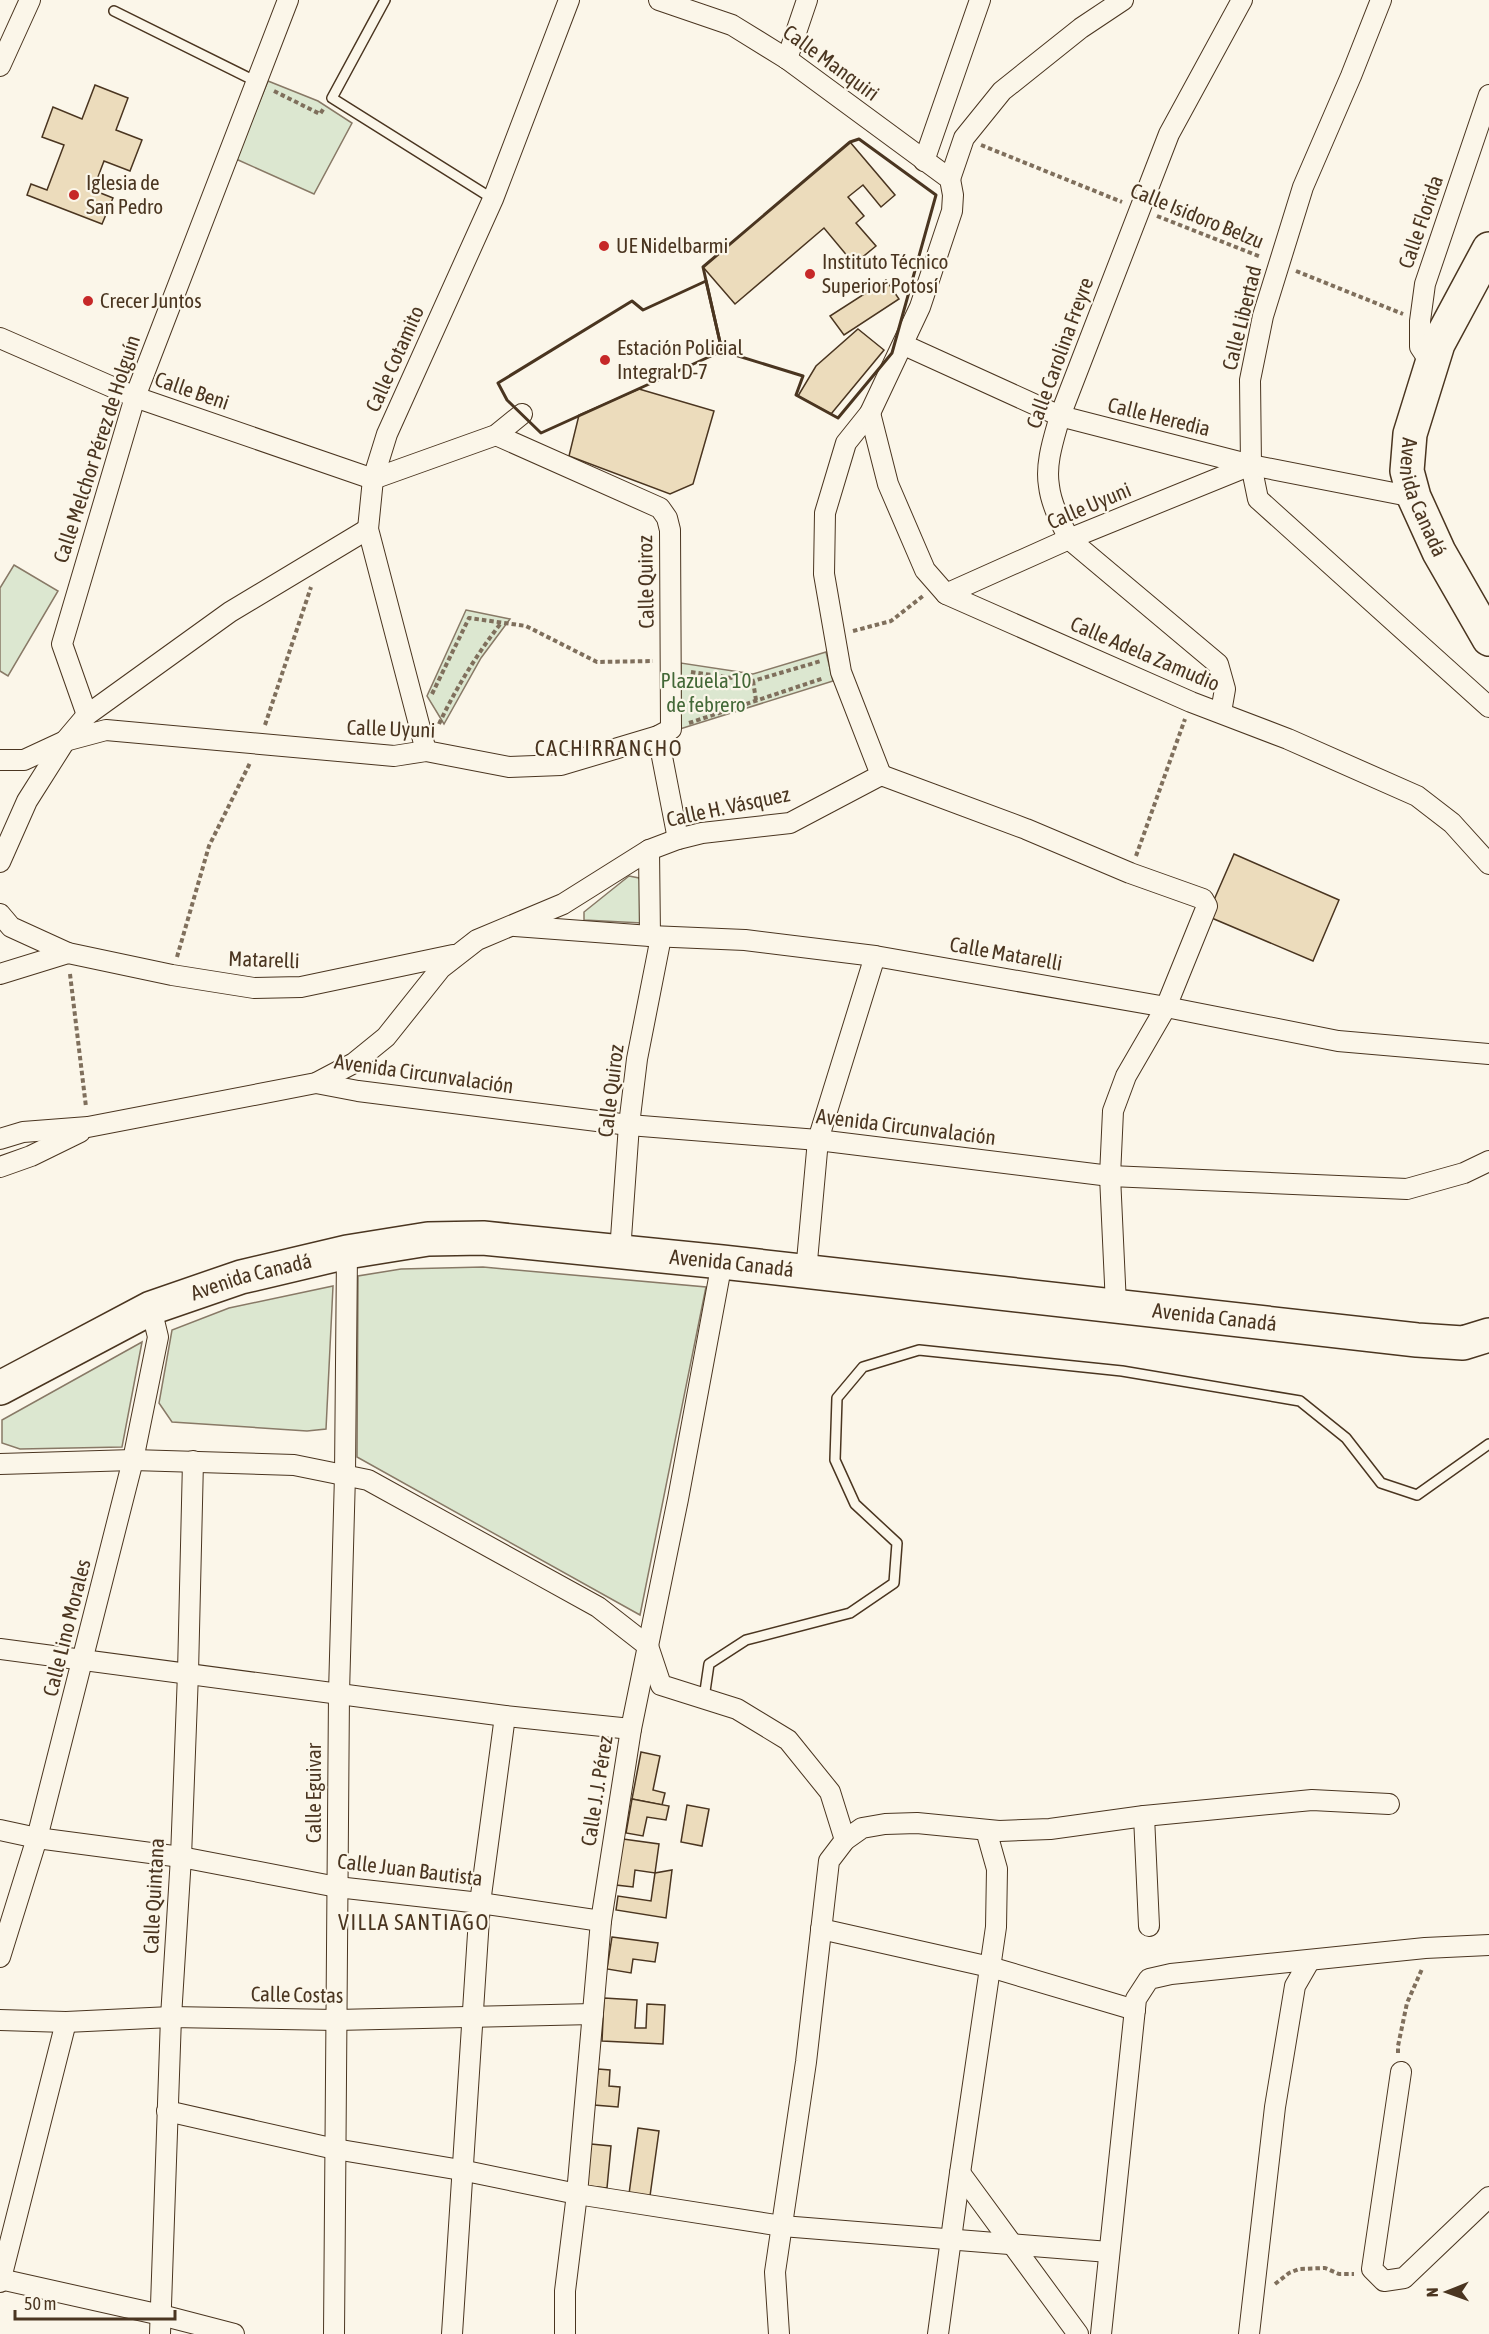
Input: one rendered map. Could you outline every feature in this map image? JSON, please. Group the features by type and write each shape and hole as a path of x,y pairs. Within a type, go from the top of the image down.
{"highway":[{"name":"Avenida Canadá","path":"1489,249 1438,344 1410,434 1407,471 1414,496 1439,552 1489,639"},
{"name":"Avenida Canadá","path":"0,1388 151,1308 241,1277 347,1252 428,1239 483,1238 722,1262 1417,1340 1463,1343 1489,1335"}],"street":[{"path":"0,66 30,0"},
{"name":"Calle Melchor Pérez de Holguín","path":"87,715 62,644 135,397 258,83 288,0"},
{"name":"Calle Cotamito","path":"426,751 368,529 373,479 387,434 493,199 569,0"},
{"name":"Calle Manquiri","path":"659,0 732,25 787,59 924,160 952,187"},
{"path":"787,59 807,0"},
{"path":"924,160 980,0"},
{"path":"1116,1305 1110,1176 1113,1111 1126,1076 1166,1007 1207,906 1203,899 1130,873 1026,829 882,775 840,664 824,574 825,513 846,443 870,413 920,307 952,211 952,187 964,138 1002,91 1081,28 1123,0"},
{"name":"Calle Carolina Freyre","path":"1221,712 1225,689 1218,663 1069,539 1058,516 1048,485 1051,448 1060,416 1169,134 1242,0"},
{"name":"Calle Libertad","path":"1381,0 1352,76 1303,187 1263,316 1250,380 1251,465 1258,499 1489,707"},
{"name":"Calle Florida","path":"1432,365 1420,347 1420,321 1425,284 1489,95"},
{"name":"Calle Beni","path":"0,338 135,397 373,479"},
{"name":"Calle Heredia","path":"904,345 1060,416 1251,465 1414,496"},
{"path":"870,413 888,484 925,570 942,589"},
{"path":"373,479 496,435 522,414"},
{"name":"Calle Quiroz","path":"496,435 660,508 667,518 670,530 670,669 664,732 678,839"},
{"name":"Calle Uyuni","path":"942,589 1251,465"},
{"path":"0,862 27,801 65,741 87,715 230,612 368,529"},
{"name":"Calle Adela Zamudio","path":"942,589 1191,702 1221,712 1417,796 1452,823 1489,864"},
{"name":"Calle Uyuni","path":"0,760 24,760 65,741 106,730 394,756 426,751 508,767 561,765 664,732"},
{"name":"Calle H. Vásquez","path":"316,1083 354,1063 386,1037 441,968 477,940 563,904 649,850 702,833 790,823 882,775"},
{"name":"Calle Quiroz","path":"620,1252 629,1125 656,936 649,850"},
{"name":"Matarelli","path":"0,914 11,927 68,953 172,975 254,988 302,987 459,954"},
{"name":"Calle Matarelli","path":"512,926 745,940 875,956 1166,1007 1338,1041 1489,1054"},
{"path":"0,974 68,953"},
{"path":"806,1272 818,1140 875,956"},
{"path":"0,1139 23,1132 88,1127 316,1083"},
{"name":"Avenida Circunvalación","path":"316,1083 358,1091 629,1125 818,1140 1110,1176 1407,1189 1464,1173 1489,1161"},
{"path":"0,1167 31,1156 88,1127"},
{"name":"Calle Eguivar","path":"334,2334 339,1693 345,1475 347,1252"},
{"name":"Calle J. J. Pérez","path":"565,2334 565,2291 577,2194 602,1921 631,1729 722,1262"},
{"name":"Calle Lino Morales","path":"0,1957 37,1838 133,1460 159,1337 151,1308"},
{"path":"0,1464 133,1460 294,1465 368,1480 587,1601 648,1646 661,1685 737,1709 788,1740 830,1792 845,1840"},
{"name":"Calle Quintana","path":"160,2324 171,2017 189,1673 193,1461"},
{"path":"0,1649 505,1716 631,1729"},
{"path":"452,2334 480,1902 505,1716"},
{"path":"779,2334 775,2272 806,2062 830,1862 845,1840 862,1828 885,1824 917,1823 986,1830 1050,1829 1144,1816 1312,1800 1389,1804"},
{"path":"1144,1816 1149,1926"},
{"name":"Calle Juan Bautista","path":"0,1830 37,1838 181,1857 338,1887 480,1902 602,1921"},
{"path":"938,2334 996,1928 997,1869 986,1830"},
{"path":"821,1929 990,1967 1135,2010"},
{"path":"1101,2334 1136,1999 1149,1979 1171,1974 1425,1948 1489,1946"},
{"path":"1249,2334 1275,2107 1291,2008 1295,1986 1310,1960"},
{"name":"Calle Costas","path":"0,2020 66,2022 171,2017 336,2020 593,2014"},
{"path":"66,2022 0,2280 160,2324 234,2334"},
{"path":"1401,2072 1372,2269 1384,2282 1404,2278 1489,2198"},
{"path":"167,2110 335,2149 461,2170 577,2194 782,2226 1109,2252"},
{"path":"960,2173 1078,2334"}],"lane":[{"path":"385,0 332,98 493,199"},
{"path":"114,12 258,83"},
{"path":"704,1698 709,1664 746,1640 850,1613 894,1583 897,1543 855,1504 835,1460 837,1398 863,1367 919,1350 1122,1371 1300,1401 1346,1438 1381,1483 1417,1494 1489,1444"}],"path":[{"path":"258,83 320,114 332,98"},
{"name":"Calle Isidoro Belzu","path":"964,138 1420,321"},
{"path":"835,636 891,621 942,589"},
{"path":"418,721 469,618 526,626 597,662 659,660 670,669 753,681 840,664"},
{"path":"426,751 448,703 501,622"},
{"path":"664,732 756,700 840,664"},
{"path":"753,681 756,700"},
{"path":"1130,873 1191,702"},
{"path":"68,953 84,1087"},
{"path":"1401,2072 1398,2046 1407,2003 1425,1964 1425,1948"},
{"path":"1252,2301 1289,2273 1299,2269 1325,2268 1339,2274 1355,2274 1372,2269"}],"green space":[{"path":"268,81 318,101 352,123 314,194 236,159"},
{"path":"14,565 58,591 8,676 0,671 0,588"},
{"path":"466,610 510,619 481,658 444,724 427,696"},
{"name":"Plazuela 10 de febrero","path":"826,652 833,681 680,729 681,663 753,674"},
{"path":"629,876 639,878 642,887 642,923 584,920 584,912"},
{"path":"483,1267 706,1287 640,1615 357,1457 358,1276 401,1269"},
{"path":"333,1286 326,1429 307,1431 172,1422 159,1403 172,1330 229,1308"},
{"path":"142,1342 122,1447 20,1449 2,1443 2,1420"}],"building":[{"path":"95,85 128,98 116,130 142,140 130,171 104,161 93,190 113,198 102,224 27,195 31,184 47,190 64,145 42,137 53,107 82,119"},
{"path":"850,142 895,195 881,207 863,185 848,197 864,216 856,223 876,246 854,264 824,228 735,304 703,267"},
{"path":"886,280 899,299 844,335 830,316"},
{"path":"858,329 884,350 831,414 798,396 816,366"},
{"path":"639,389 714,411 693,484 670,494 569,456 579,415"},
{"path":"1234,854 1339,900 1313,961 1207,916"},
{"path":"641,1752 660,1756 653,1790 665,1793 662,1805 632,1799"},
{"path":"632,1799 669,1806 666,1820 647,1817 643,1836 626,1833"},
{"path":"687,1805 709,1809 702,1846 681,1842"},
{"path":"623,1839 659,1844 655,1873 635,1870 633,1887 616,1885"},
{"path":"672,1870 666,1918 616,1910 618,1896 651,1901 655,1873"},
{"path":"612,1937 658,1943 655,1962 633,1959 631,1973 607,1969"},
{"path":"604,1998 637,2000 635,2028 646,2028 647,2004 665,2005 663,2044 602,2041"},
{"path":"598,2069 610,2070 609,2086 620,2087 618,2107 594,2105"},
{"path":"638,2128 659,2131 650,2196 629,2194"},
{"path":"591,2144 611,2146 607,2188 587,2186"}],"wall":[{"path":"859,139 936,195 892,353 838,418 796,395 803,376 722,351 703,267 850,142 859,139"},
{"path":"706,281 722,351 541,433 507,400 498,383 632,301 643,310 706,281"}],"place":[{"name":"Iglesia de San Pedro","path":"74,195"},
{"name":"UE Nidelbarmi","path":"604,246"},
{"name":"Instituto Técnico Superior Potosí","path":"810,274"},
{"name":"Crecer Juntos","path":"88,301"},
{"name":"Estación Policial Integral D-7","path":"605,360"}],"district":[{"name":"CACHIRRANCHO","path":"609,748"},
{"name":"VILLA SANTIAGO","path":"414,1922"}]}
